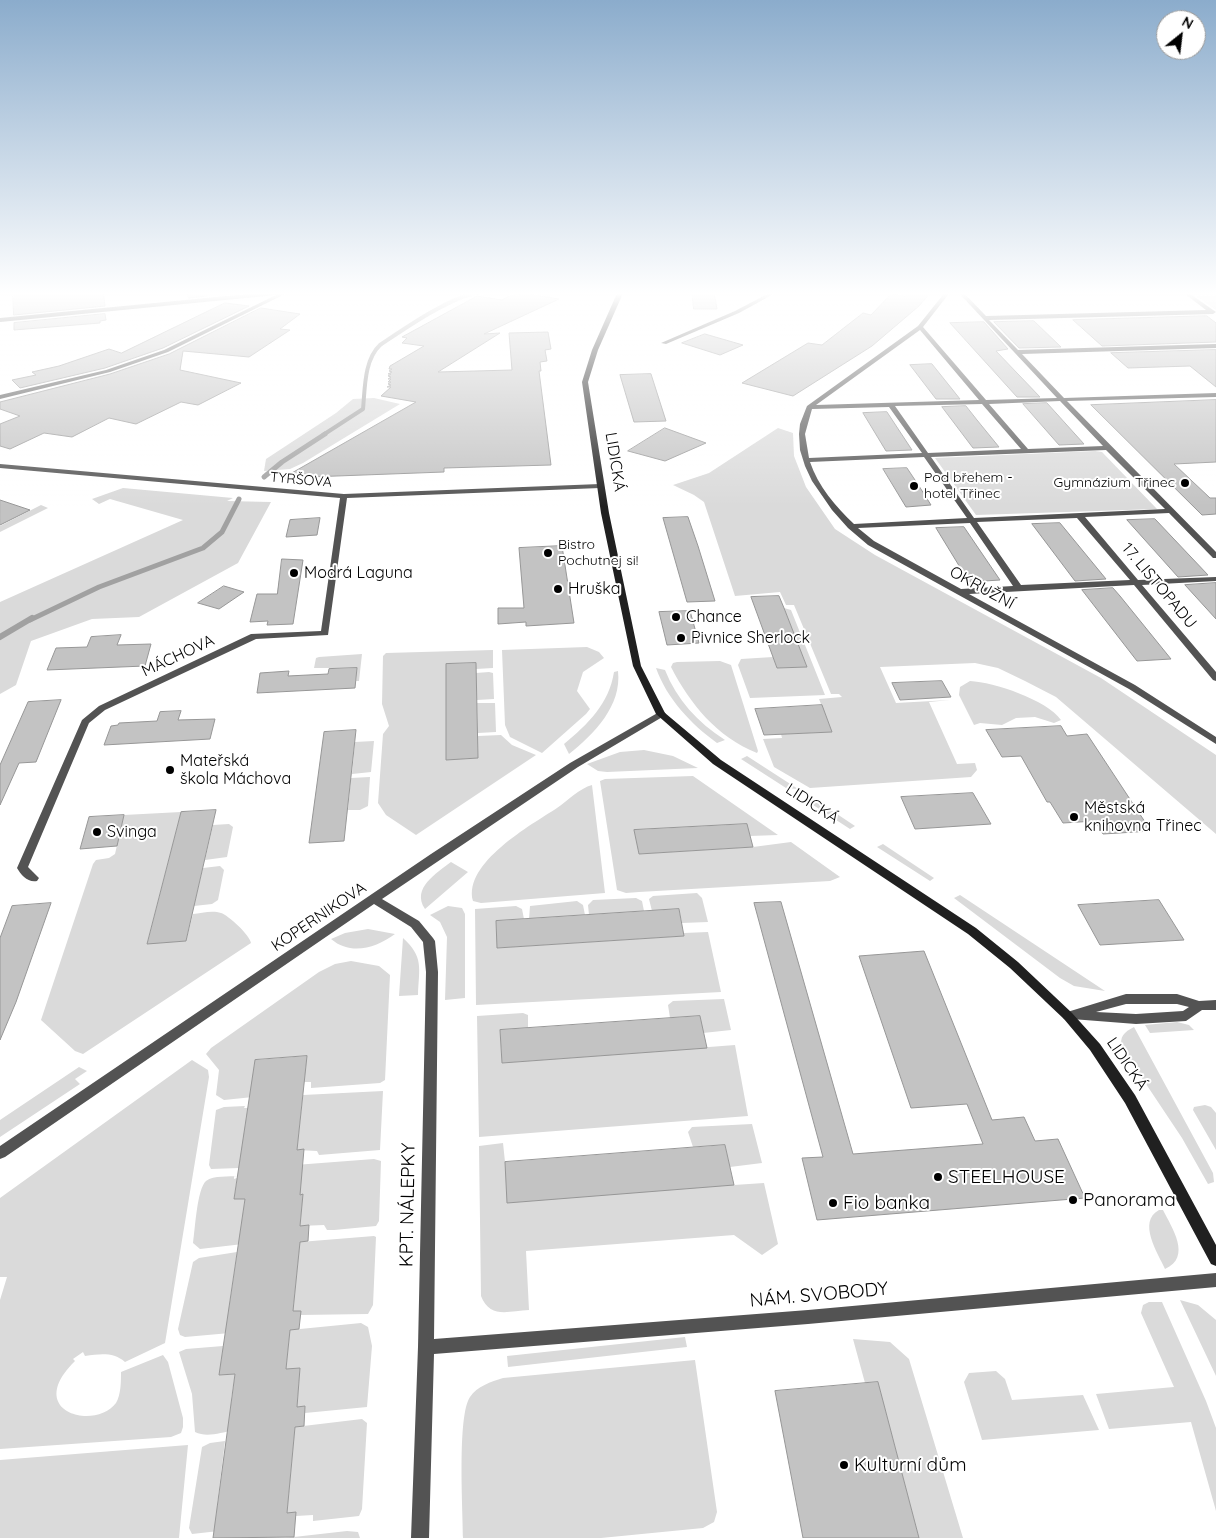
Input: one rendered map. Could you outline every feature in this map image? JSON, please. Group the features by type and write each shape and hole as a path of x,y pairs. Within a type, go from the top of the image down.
{"street":[{"path":"0,397 108,371 132,363"},
{"name":"LIDICKÁ","path":"591,363 585,382 600,486 637,666 661,714 717,762 972,931 1014,965 1068,1016 1096,1047 1130,1099 1216,1259"},
{"path":"809,407 870,363"},
{"path":"951,363 1026,451"},
{"path":"1028,363 1108,448 1216,556"},
{"path":"809,407 1064,401 1216,395"},
{"path":"892,406 1019,588"},
{"name":"OKRUŽNÍ","path":"809,407 802,433 807,460 821,491 850,526 871,543 1132,687 1216,741"},
{"path":"807,460 1108,448"},
{"name":"TYRŠOVA","path":"0,466 344,496 600,486"},
{"name":"MÁCHOVA","path":"33,878 22,868 85,722 102,708 254,636 325,633 344,496"},
{"path":"850,526 1171,511"},
{"name":"17. LISTOPADU","path":"1079,515 1216,678"},
{"path":"958,592 1216,579"},
{"name":"KOPERNIKOVA","path":"0,1153 574,765 661,714"},
{"name":"KPT. NÁLEPKY","path":"374,900 415,924 429,941 432,972 426,1347 420,1538"},
{"path":"1068,1016 1126,999 1177,999 1199,1006 1216,1005"},
{"path":"1068,1016 1136,1019 1186,1016 1199,1006"},
{"name":"NÁM. SVOBODY","path":"426,1347 808,1317 1216,1280"}],"shaded area":[{"path":"374,398 400,404 303,463 290,469 264,471 266,459 336,413 353,399"},
{"path":"778,428 793,433 794,456 806,487 835,529 875,555 1101,678 1216,755 1216,834 1056,697 998,668 975,663 880,667 896,703 950,700 929,702 957,764 975,763 977,770 971,777 810,788 774,767 763,739 782,738 781,734 832,732 819,699 842,697 839,694 831,694 794,605 786,605 780,592 735,596 704,502 673,485 709,473"},
{"path":"1102,452 1157,509 976,515 935,458"},
{"path":"123,488 233,498 227,501 271,502 238,563 139,617 92,619 31,641 16,685 0,694 0,602 183,520 110,499 99,504 92,499"},
{"path":"41,505 48,508 0,532 0,526"},
{"path":"784,608 791,610 825,695 750,698 738,665 741,659 773,657 777,668 807,667"},
{"path":"587,647 599,652 604,658 583,672 577,691 590,709 586,714 542,753 510,737 505,725 502,650"},
{"path":"493,650 493,668 476,669 476,663 446,664 446,759 478,758 478,736 501,735 512,745 536,755 416,835 386,815 378,803 383,734 389,726 382,704 383,656 386,653"},
{"path":"362,654 359,681 356,681 357,668 314,668 316,658 319,657"},
{"path":"720,661 731,665 758,751 757,753 729,738 706,718 687,694 671,667 673,663 677,662"},
{"path":"656,668 665,670 689,710 725,740 717,743 689,719 673,700"},
{"path":"618,671 616,696 611,707 597,728 569,754 564,744 596,713 607,694 614,672"},
{"path":"476,673 493,673 494,699 477,700"},
{"path":"970,681 1019,693 1044,706 1061,720 1054,723 1035,717 1016,718 1002,725 980,723 974,725 959,695 960,687"},
{"path":"477,703 495,703 496,732 478,733"},
{"path":"374,741 371,772 352,774 355,742"},
{"path":"644,750 673,756 698,768 607,772 598,771 587,764 620,752"},
{"path":"747,756 798,789 786,788 741,759"},
{"path":"693,776 778,835 750,836 746,824 635,830 639,854 753,847 791,842 840,877 830,881 626,893 617,890 600,781 605,779"},
{"path":"370,777 368,806 360,810 348,810 351,778"},
{"path":"592,785 605,893 481,903 473,901 473,887 478,873 488,859 516,835 578,792"},
{"path":"810,796 855,826 850,829 804,799"},
{"path":"181,812 147,943 186,941 193,914 218,912 228,917 238,926 250,939 251,943 83,1054 75,1051 41,1020 93,864 96,860 109,858 115,854 124,815"},
{"path":"229,824 233,827 227,857 205,860 213,825"},
{"path":"883,844 934,878 930,881 877,847"},
{"path":"451,862 468,872 425,909 421,894 423,888 433,876"},
{"path":"220,866 224,870 218,900 212,904 194,906 203,868"},
{"path":"697,893 702,898 708,922 682,923 679,909 652,911 649,899 653,896"},
{"path":"960,895 1105,991 1074,986 1060,978 954,898"},
{"path":"636,898 642,901 644,911 589,915 588,905 593,900"},
{"path":"577,901 583,905 585,915 529,919 530,906"},
{"path":"448,906 462,908 465,914 465,998 445,1000 447,937 440,922 430,915"},
{"path":"516,906 522,909 524,919 496,921 498,948 684,936 684,933 708,932 721,992 476,1005 475,909"},
{"path":"368,929 395,934 372,946 355,949 339,944 331,939 345,933"},
{"path":"403,938 414,951 419,964 418,995 399,996"},
{"path":"351,961 379,966 390,975 385,1080 380,1083 311,1088 311,1082 304,1082 307,1056 259,1059 255,1060 253,1097 224,1100 216,1095 219,1070 206,1054 211,1048 319,972 335,964"},
{"path":"724,999 731,1030 703,1033 700,1016 670,1018 668,1005 673,1001"},
{"path":"523,1013 528,1015 528,1028 500,1030 502,1063 735,1045 748,1116 479,1137 477,1016"},
{"path":"1177,1022 1189,1025 1194,1030 1150,1033 1145,1025"},
{"path":"1134,1027 1213,1173 1214,1182 1208,1184 1182,1138 1122,1048 1121,1041 1123,1035"},
{"path":"192,1060 208,1070 209,1077 165,1343 125,1362 111,1355 85,1356 83,1352 73,1359 75,1361 61,1379 57,1393 60,1404 68,1412 80,1415 93,1415 106,1411 118,1400 121,1372 163,1355 168,1362 183,1418 181,1433 171,1437 0,1449 0,1300 7,1277 0,1277 0,1198"},
{"path":"79,1067 87,1071 75,1079 80,1084 0,1137 0,1120"},
{"path":"383,1091 380,1150 319,1155 317,1151 297,1150 303,1095"},
{"path":"1205,1105 1211,1107 1216,1113 1216,1150 1193,1110 1194,1107"},
{"path":"245,1106 244,1108 248,1108 239,1168 211,1169 209,1165 216,1110 224,1107"},
{"path":"752,1124 762,1163 730,1167 725,1145 693,1147 688,1132 692,1127"},
{"path":"503,1143 505,1162 734,1185 764,1183 778,1244 762,1255 734,1235 526,1251 529,1310 495,1311 489,1308 481,1296 479,1146"},
{"path":"374,1159 381,1161 379,1221 376,1226 327,1230 324,1225 300,1226 303,1194 292,1195 295,1165"},
{"path":"234,1176 234,1179 237,1178 234,1198 245,1199 242,1221 243,1244 200,1249 193,1243 198,1201 203,1185 209,1179"},
{"path":"1159,1210 1163,1210 1175,1233 1179,1250 1173,1264 1165,1269 1149,1230 1153,1215"},
{"path":"376,1237 373,1305 368,1314 300,1315 300,1311 293,1311 300,1242"},
{"path":"237,1252 229,1306 234,1306 230,1333 185,1337 180,1335 178,1329 193,1262 199,1258"},
{"path":"1180,1300 1198,1305 1216,1320 1216,1376"},
{"path":"1149,1302 1162,1302 1216,1428 1216,1511 1191,1422 1109,1429 1096,1394 1174,1387 1141,1313 1143,1305"},
{"path":"361,1323 368,1327 372,1346 367,1407 305,1413 305,1406 297,1407 300,1368 286,1369 290,1330"},
{"path":"685,1337 687,1347 508,1367 507,1356"},
{"path":"853,1339 890,1342 909,1359 963,1538 919,1538 878,1382 865,1383"},
{"path":"223,1346 220,1375 235,1374 231,1400 232,1431 209,1435 200,1434 195,1432 192,1394 179,1352 186,1349"},
{"path":"695,1360 717,1512 714,1522 703,1528 601,1538 463,1538 463,1423 466,1407 470,1397 476,1390 503,1378"},
{"path":"996,1371 1005,1379 1012,1400 1083,1395 1099,1430 982,1440 964,1382 969,1373"},
{"path":"362,1419 367,1423 362,1509 359,1516 313,1521 313,1515 296,1516 287,1513 295,1427"},
{"path":"225,1441 217,1506 222,1506 219,1531 192,1534 189,1528 202,1447 210,1443"},
{"path":"188,1445 179,1538 0,1538 0,1460"},
{"path":"347,1531 358,1532 360,1538 285,1538"}],"building":[{"path":"68,363 120,363 20,388 12,380 36,375 32,372"},
{"path":"143,363 181,363 180,370 241,383 198,405 181,402 136,424 109,418 72,437 44,433 10,449 0,446 0,424 20,416 0,409 0,402 110,374"},
{"path":"395,363 453,363 438,372 512,370 511,363 540,363 541,371 539,371 551,465 444,468 444,472 283,478 416,402 381,396 391,387 387,387 391,385 388,384 391,382 388,382 391,379 388,379 391,377 388,376 391,374 388,374 392,372 389,371 392,369 389,369"},
{"path":"775,363 845,363 793,396 742,383"},
{"path":"986,363 1007,363 1040,397 1017,397"},
{"path":"1122,363 1216,363 1216,387 1190,366 1128,368"},
{"path":"932,364 960,399 936,399 910,365"},
{"path":"651,374 666,421 634,422 620,375"},
{"name":"Gymnázium Třinec","path":"1216,400 1216,462 1174,464 1210,498 1216,498 1216,514 1202,515 1091,405"},
{"path":"1047,403 1084,444 1059,445 1023,404"},
{"path":"966,406 999,447 973,448 942,407"},
{"path":"887,412 912,450 886,451 863,413"},
{"path":"665,428 706,443 665,461 628,451"},
{"path":"907,468 931,505 906,507 883,469"},
{"path":"0,500 30,510 0,525"},
{"path":"688,517 715,601 687,602 663,518"},
{"path":"320,518 317,535 286,537 290,520"},
{"path":"1155,519 1208,575 1178,577 1127,520"},
{"path":"1060,523 1106,579 1075,581 1032,524"},
{"path":"964,527 1000,580 969,582 936,528"},
{"path":"562,546 574,623 526,626 526,622 498,624 498,608 524,608 519,548"},
{"path":"282,559 303,560 293,624 267,625 268,621 250,622 257,594 277,594"},
{"path":"1216,583 1216,619 1185,585"},
{"path":"224,586 244,592 219,609 198,603"},
{"path":"1113,588 1171,659 1137,661 1082,590"},
{"path":"779,596 807,667 777,668 751,597"},
{"path":"690,611 699,643 667,645 659,612"},
{"path":"121,635 117,645 151,644 145,666 47,670 56,648 87,647 91,637"},
{"path":"476,663 478,758 446,760 446,664"},
{"path":"357,668 355,688 257,693 260,673 289,671 288,676 328,674 329,669"},
{"path":"942,681 951,697 900,700 892,683"},
{"path":"61,700 36,762 19,763 0,805 0,765 28,702"},
{"path":"822,705 832,732 764,735 755,709"},
{"path":"181,711 178,720 215,719 210,739 104,745 111,726 118,725 119,723 157,721 160,712"},
{"path":"1061,726 1067,736 1087,734 1151,831 1103,834 1095,821 1063,823 1050,802 1047,802 1021,756 1002,757 986,730"},
{"path":"356,730 344,841 309,843 324,732"},
{"path":"973,793 991,824 915,829 901,797"},
{"path":"216,810 186,941 147,944 181,812"},
{"path":"124,815 117,846 80,849 89,817"},
{"path":"747,824 753,847 639,854 634,830"},
{"path":"1159,900 1184,940 1100,945 1078,905"},
{"path":"781,902 853,1154 983,1144 967,1104 911,1108 859,956 924,951 992,1120 1024,1117 1035,1141 1058,1139 1085,1198 817,1220 802,1158 823,1157 754,903"},
{"path":"51,903 16,1002 0,1040 0,938 12,906"},
{"path":"679,909 684,936 497,948 496,921"},
{"path":"700,1016 707,1048 502,1063 500,1030"},
{"path":"307,1056 297,1150 304,1149 300,1195 303,1194 300,1226 309,1225 308,1241 300,1242 293,1311 301,1311 299,1329 290,1330 286,1369 300,1368 297,1407 305,1406 304,1426 295,1427 287,1513 296,1512 294,1537 213,1538 235,1374 219,1375 245,1199 234,1199 255,1060"},
{"path":"725,1145 734,1185 507,1203 505,1162"},
{"name":"Kulturní dům","path":"878,1382 919,1538 803,1538 775,1391"}],"waterway":[{"path":"323,435 363,409 365,384 370,363"},
{"path":"264,477 282,462 325,434"},
{"path":"30,620 99,587 203,548 222,532 239,499"},
{"path":"0,637 32,618"}],"place":[{"name":"Gymnázium Třinec","path":"1185,483"},
{"name":"Pod břehem - hotel Třinec","path":"914,486"},
{"name":"Bistro Pochutnej si!","path":"548,553"},
{"name":"Modrá Laguna","path":"294,573"},
{"name":"Hruška","path":"558,589"},
{"name":"Chance","path":"676,617"},
{"name":"Pivnice Sherlock","path":"681,638"},
{"name":"Mateřská škola Máchova","path":"170,770"},
{"name":"Městská knihovna Třinec","path":"1074,817"},
{"name":"Svinga","path":"97,832"},
{"name":"STEELHOUSE","path":"938,1177"},
{"name":"Panorama","path":"1073,1200"},
{"name":"Fio banka","path":"833,1203"},
{"name":"Kulturní dům","path":"844,1465"}]}
